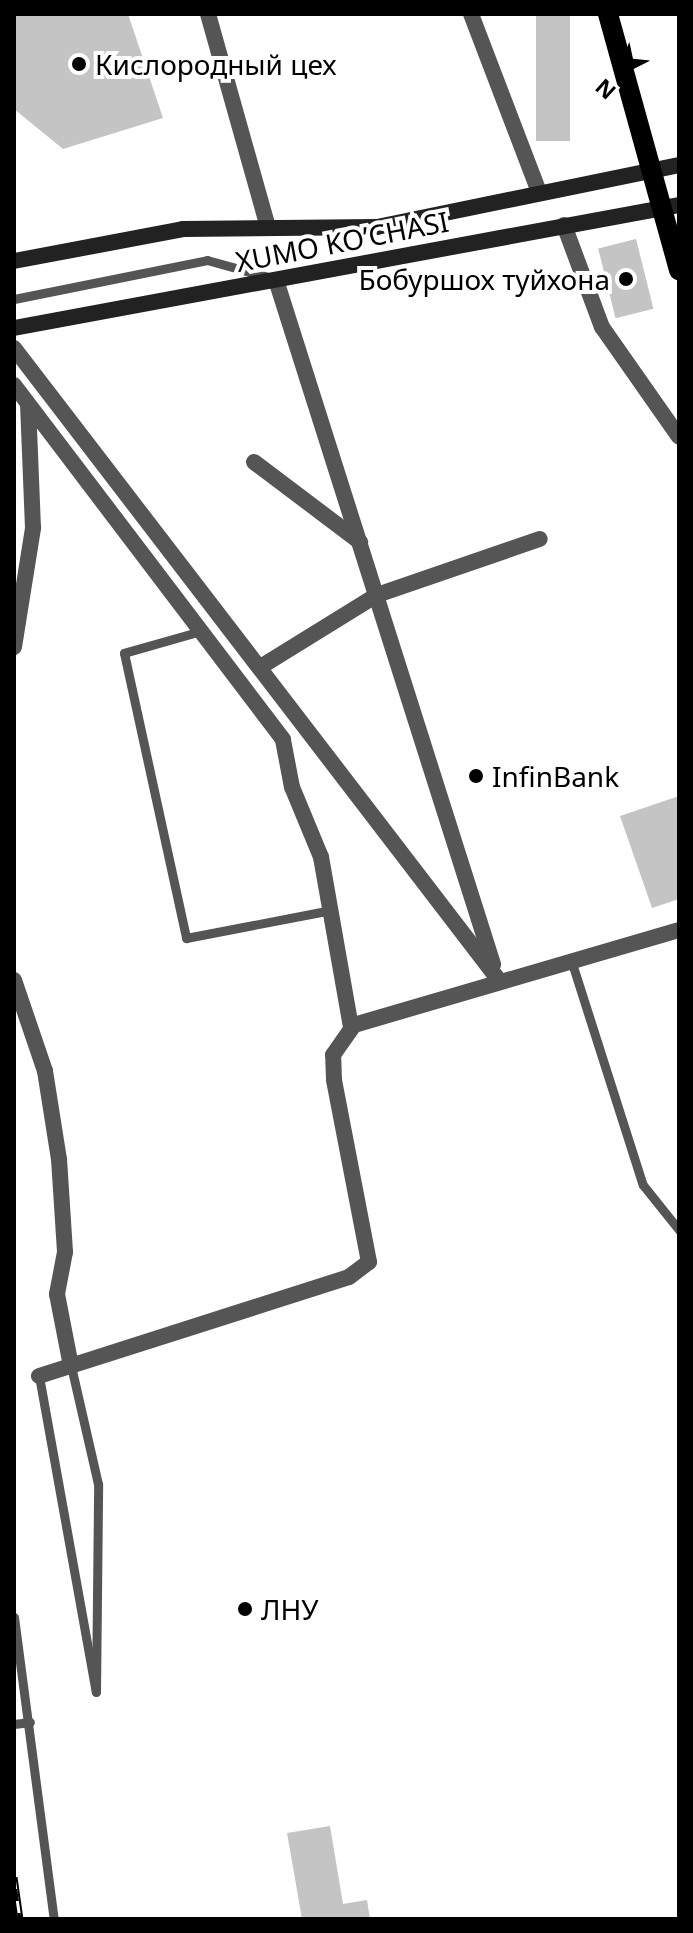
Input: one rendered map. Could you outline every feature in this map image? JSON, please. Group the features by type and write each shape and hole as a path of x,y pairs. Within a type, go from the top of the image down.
{"main road":[{"path":"608,14 651,170 670,206 679,270"},
{"name":"XUMO KO’CHASI","path":"14,261 183,229 377,227 679,165"},
{"name":"XUMO KO’CHASI","path":"14,328 670,206"}],"street":[{"path":"208,14 268,227"},
{"path":"471,14 539,192"},
{"path":"564,225 602,327 679,437"},
{"path":"276,280 498,979"},
{"path":"14,348 262,666 498,979"},
{"path":"14,385 283,740 331,910 351,1028"},
{"path":"14,647 33,528 28,405"},
{"path":"254,462 360,542"},
{"path":"262,666 377,595 540,539"},
{"path":"39,1376 349,1277 369,1262 334,1080 333,1055 351,1028 570,957 679,930"},
{"path":"14,980 45,1071 59,1159 65,1252 57,1294 71,1366"}],"lane":[{"path":"14,299 207,260 276,280"},
{"path":"201,631 124,653 186,938 331,910"},
{"path":"570,957 643,1185 679,1230"},
{"path":"39,1376 96,1692 98,1484 71,1366"},
{"path":"14,1617 54,1919"},
{"path":"14,1724 30,1722"}],"building":[{"name":"Кислородный цех","path":"14,14 128,14 163,118 63,149 14,109"},
{"path":"536,14 570,14 570,141 536,141"},
{"name":"Бобуршох туйхона","path":"636,239 653,309 616,318 598,248"},
{"path":"679,796 679,899 652,908 620,816"},
{"path":"330,1826 343,1904 367,1900 370,1919 302,1919 287,1833"}],"railway":[{"path":"14,1877 20,1919"}],"place":[{"name":"Кислородный цех","path":"79,64"},
{"name":"Бобуршох туйхона","path":"626,279"},
{"name":"InfinBank","path":"476,776"},
{"name":"ЛНУ","path":"245,1609"}]}
